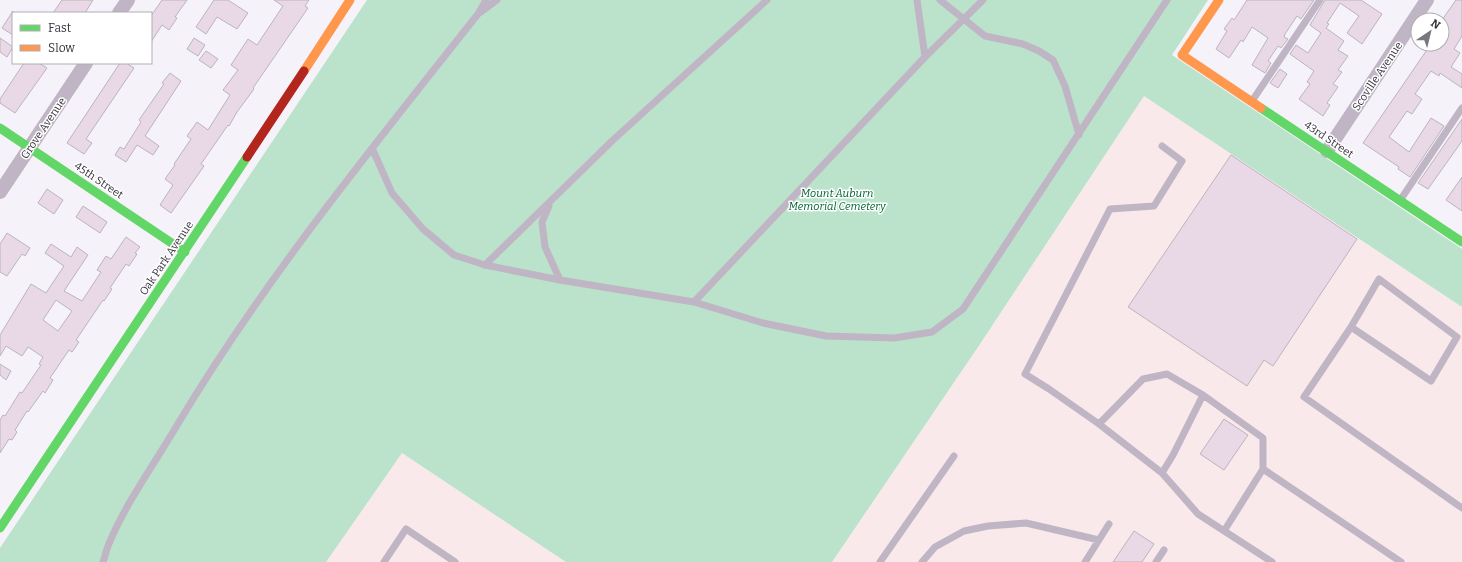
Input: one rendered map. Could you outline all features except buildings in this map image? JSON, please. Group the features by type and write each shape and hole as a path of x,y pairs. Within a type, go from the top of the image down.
{"street":[{"path":"120,12 128,0"},
{"name":"Oak Park Avenue","path":"0,528 185,252 350,0"},
{"name":"43rd Street","path":"1219,0 1182,55 1462,242"},
{"name":"Scoville Avenue","path":"1326,152 1427,0"},
{"name":"Grove Avenue","path":"0,192 85,64"},
{"name":"45th Street","path":"0,128 185,252"}],"lane":[{"path":"105,560 108,547 129,505 204,379 276,276 372,148 478,14 486,0"},
{"path":"478,14 497,0"},
{"path":"485,265 613,140 767,0"},
{"path":"917,0 924,57"},
{"path":"940,0 985,36 1022,44 1039,51 1053,60 1065,86 1079,135"},
{"path":"694,302 924,57 983,0"},
{"path":"372,148 392,193 422,229 454,255 485,265 560,280 694,302 763,323 826,336 894,338 932,332 963,309 1167,0"},
{"path":"1252,102 1320,0"},
{"path":"1400,200 1462,108"},
{"path":"1162,146 1182,161 1154,206 1110,210 1025,374 1099,424 1162,473 1198,514 1272,562"},
{"path":"551,202 542,222 545,247 560,280"},
{"path":"1351,327 1431,381 1458,337 1379,279 1351,327 1304,397 1462,508"},
{"path":"1099,424 1143,379 1167,374 1204,395 1263,438 1263,469 1224,531"},
{"path":"1162,473 1204,395"},
{"path":"880,562 954,456"},
{"path":"1263,469 1401,562"},
{"path":"922,562 935,547 964,531 988,526 1026,523 1099,540"},
{"path":"1085,562 1109,524"},
{"path":"384,562 406,529 455,562"},
{"path":"1156,562 1164,550"}],"shaded area":[{"path":"1144,96 1462,307 1462,562 832,562 980,344"},
{"path":"402,453 566,562 326,562"}],"green space":[{"name":"Mount Auburn Memorial Cemetery","path":"367,0 1208,0 1172,55 1462,249 1462,307 1144,96 980,344 832,562 566,562 402,453 326,562 0,562 0,548"}],"traffic: fast":[{"path":"1261,108 1462,242"},
{"path":"0,128 185,252"},
{"path":"0,528 247,157"}],"traffic: slow":[{"path":"304,71 350,0"},
{"path":"1219,0 1182,55 1261,108"}],"traffic: jam":[{"path":"247,157 304,71"}]}
